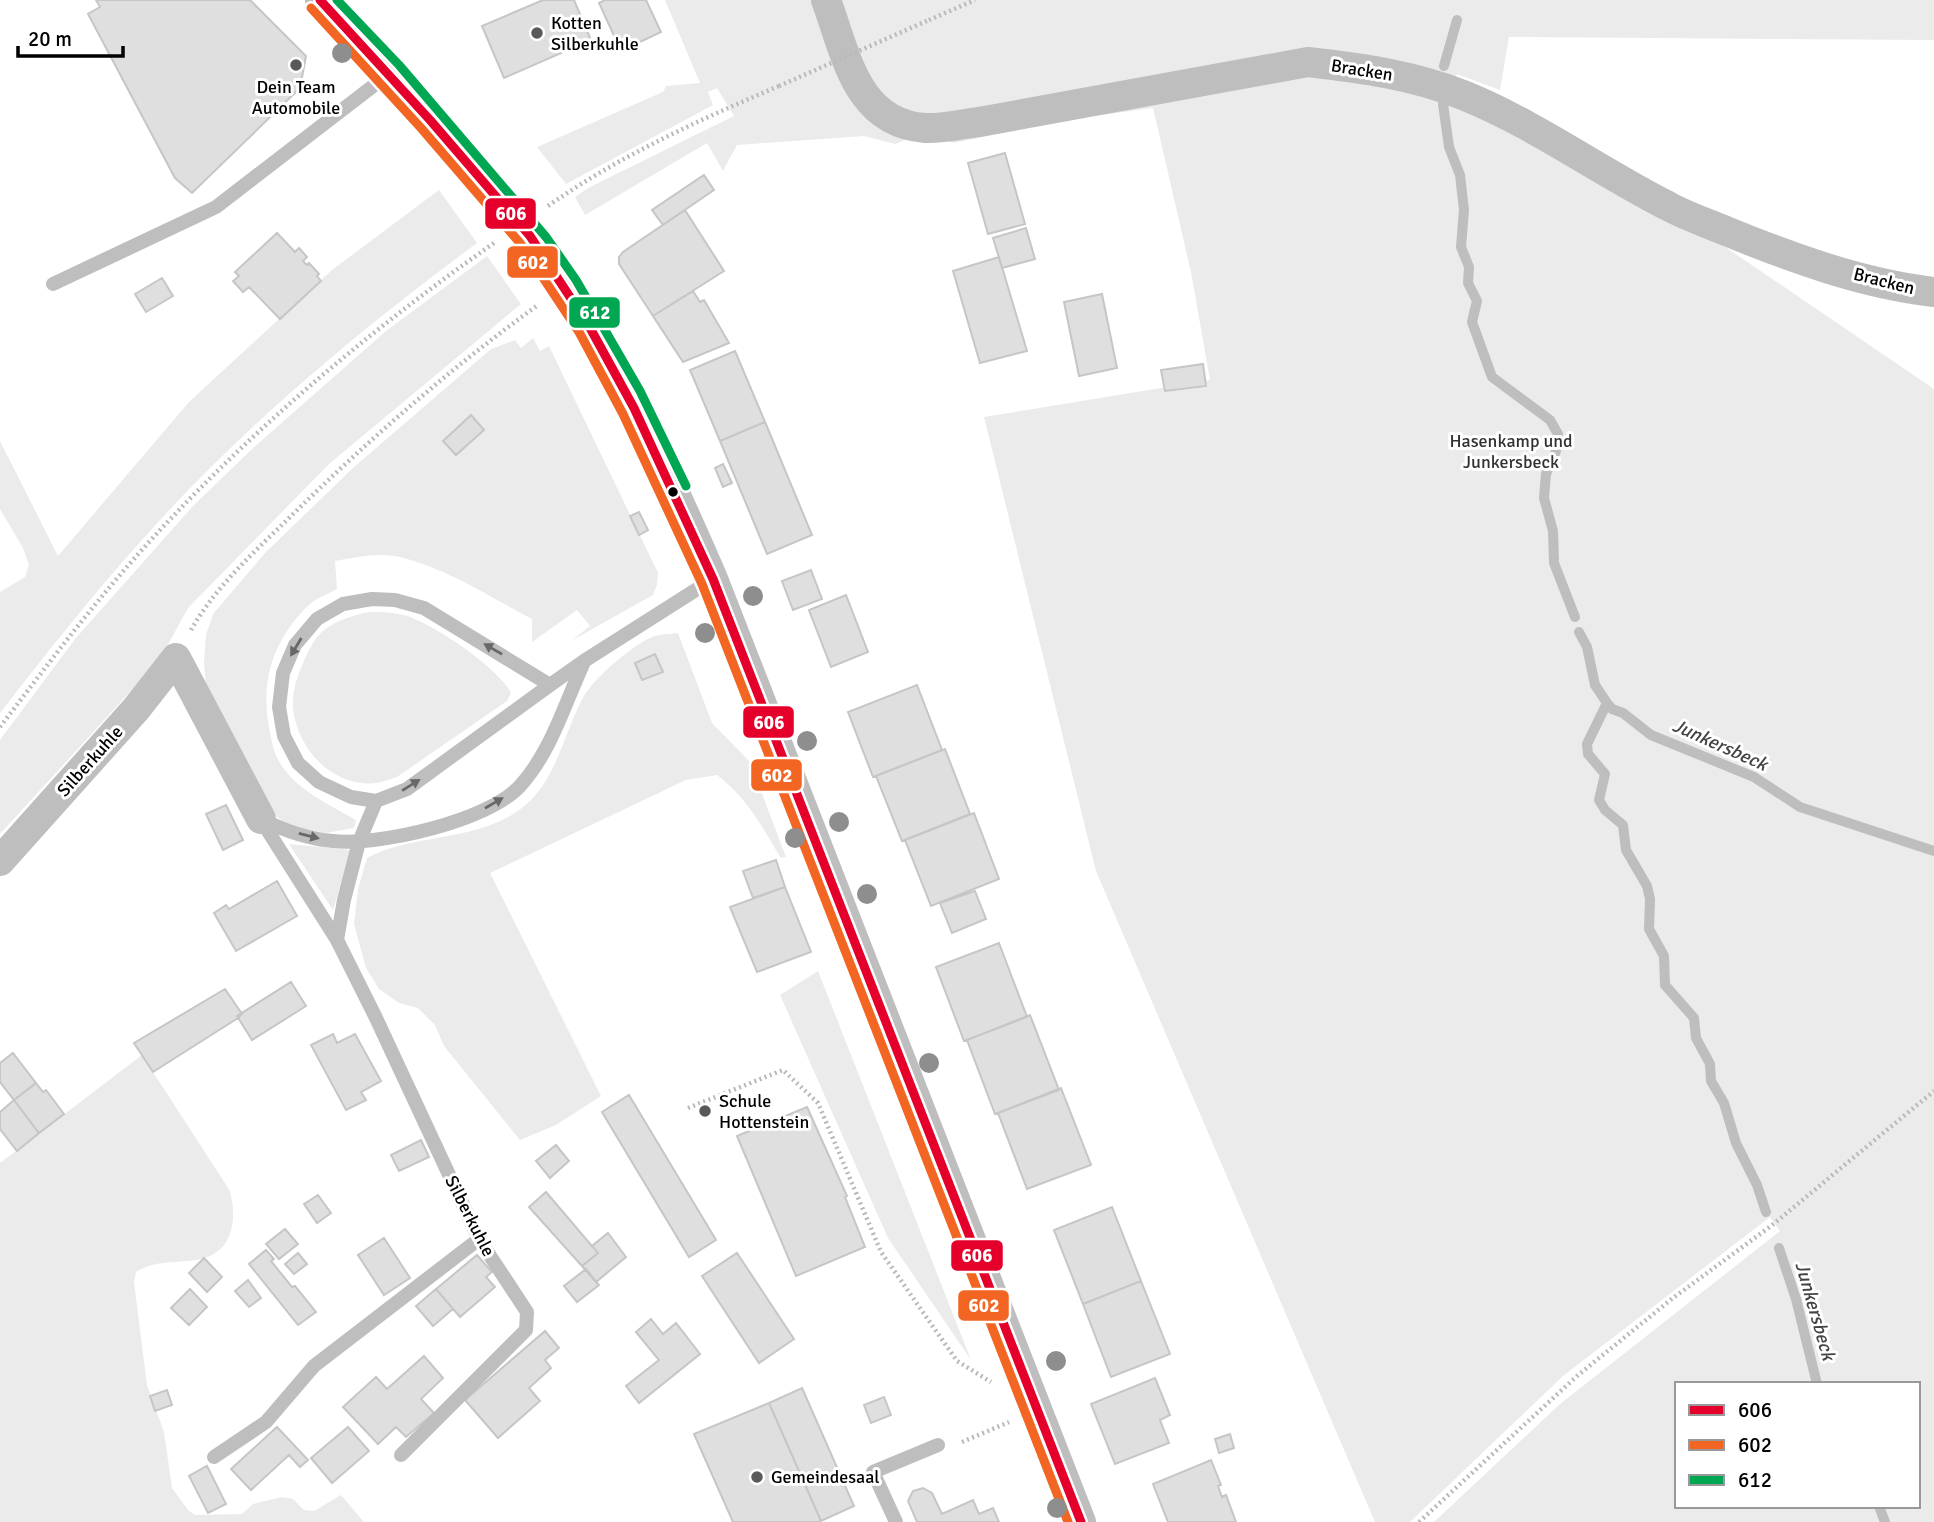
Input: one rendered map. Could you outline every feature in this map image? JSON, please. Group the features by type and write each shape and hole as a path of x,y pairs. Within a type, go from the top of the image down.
{"street":[{"path":"320,0 390,73 536,244 565,286 629,397 675,491 713,579 1081,1522"},
{"name":"Bracken","path":"825,0 858,87 876,111 900,125 927,129 979,122 1308,62 1361,68 1408,77 1462,95 1541,134 1669,207 1775,251 1899,288 1934,292"},
{"name":"Silberkuhle","path":"0,862 136,709 176,658 261,819"}],"lane":[{"path":"53,284 216,207 390,73"},
{"path":"550,685 424,608 395,600 372,598 343,604 317,619 295,645 283,673 279,707 284,736 298,763 318,782 351,797 376,801 407,789 584,661 713,579"},
{"path":"261,819 286,831 330,841 359,842 417,832 459,820 492,805 519,787 542,755 584,661"},
{"path":"337,940 359,842 376,801"},
{"name":"Silberkuhle","path":"261,819 337,940 479,1239 527,1312 526,1330 401,1455"},
{"path":"214,1457 266,1422 314,1366 479,1239"},
{"path":"896,1522 873,1472 944,1446"}],"path":[{"path":"539,212 584,180 702,119 975,0"},
{"path":"0,727 74,630 149,541 246,444 386,323 495,243"},
{"path":"176,658 201,611 261,545 342,466 482,346 565,286"},
{"path":"688,1108 783,1070 818,1103 881,1252 957,1361 1036,1410"},
{"path":"1419,1522 1577,1376 1673,1298 1771,1226 1934,1091"},
{"path":"944,1446 1036,1410"}],"green space":[{"name":"Hasenkamp und Junkersbeck","path":"665,0 1934,0 1934,40 1509,37 1500,90 1457,74 1456,76 1457,106 1715,240 1934,389 1934,1522 1434,1522 1560,1404 1780,1231 1770,1217 1563,1376 1410,1522 1375,1522 1096,871 984,417 1210,380 1191,272 1153,108 1071,119 954,143 921,134 895,144 864,136 737,145 723,171 707,143 585,215 575,197 590,187 734,116 717,88 708,92 713,105 566,184 537,147 663,92 666,86 700,83"},
{"path":"439,190 477,243 388,311 301,383 218,460 122,562 0,713 0,592 25,577 29,565 23,548 0,509 0,441 58,556 189,402 332,270"},
{"path":"487,256 521,304 329,464 188,608 160,659 0,834 0,740 75,639 193,506 251,450 386,331"},
{"path":"533,338 540,351 549,346 658,573 653,595 571,641 590,626 577,610 532,642 532,619 434,568 384,555 335,561 337,589 309,605 297,618 287,631 272,661 268,676 267,710 274,750 287,773 314,796 356,820 354,828 326,833 302,829 282,821 263,805 206,688 206,635 213,614 265,553 354,467 491,349 515,340 521,348"},
{"path":"369,612 402,615 433,628 480,660 511,693 507,701 397,777 376,783 360,783 332,772 310,751 296,723 293,696 297,678 318,636 340,621"},
{"path":"678,633 712,723 750,762 786,857 781,858 746,803 717,775 686,780 490,873 601,1096 556,1125 520,1140 444,1046 435,1025 418,1008 399,1003 379,989 366,968 354,924 358,889 367,858 408,844 473,831 513,814 541,789 561,750 577,709 596,680 644,641 655,636"},
{"path":"289,844 351,850 333,910"},
{"path":"818,971 971,1360 888,1238 780,995"},
{"path":"142,1055 230,1191 233,1212 233,1223 227,1242 212,1255 201,1259 151,1265 136,1272 134,1282 147,1385 164,1432 172,1488 195,1515 242,1514 253,1504 282,1497 293,1499 304,1510 314,1511 341,1495 364,1522 0,1522 0,1163"}],"building":[{"path":"96,0 250,0 306,56 300,88 192,193 175,178 88,14 100,7"},
{"name":"Kotten Silberkuhle","path":"543,0 574,0 591,40 504,78 482,26"},
{"path":"605,0 646,0 661,32 621,51 599,3"},
{"path":"1005,153 1025,224 988,234 968,163"},
{"path":"704,175 714,190 663,225 652,210"},
{"path":"685,210 724,271 653,316 619,264 619,257"},
{"path":"1026,228 1035,259 1002,268 993,238"},
{"path":"277,233 295,252 299,248 307,257 303,261 307,265 309,263 319,274 317,276 321,281 280,319 249,287 243,292 233,281 239,276 235,272"},
{"path":"999,257 1027,351 980,363 953,271"},
{"path":"162,278 173,296 146,312 135,294"},
{"path":"693,291 700,302 704,300 729,343 683,362 653,316"},
{"path":"1102,294 1117,368 1079,376 1064,302"},
{"path":"735,351 765,422 720,441 690,370"},
{"path":"1203,364 1206,386 1165,391 1161,370"},
{"path":"471,415 484,430 456,455 443,441"},
{"path":"765,422 812,535 767,554 720,441"},
{"path":"723,464 732,483 723,487 715,468"},
{"path":"639,512 648,530 639,535 630,516"},
{"path":"811,570 822,599 793,610 782,581"},
{"path":"846,595 868,652 831,667 809,610"},
{"path":"655,654 663,672 642,680 635,663"},
{"path":"917,685 942,750 873,777 848,712"},
{"path":"945,749 970,814 902,841 876,776"},
{"path":"226,805 243,840 223,850 206,814"},
{"path":"974,813 999,879 931,906 905,840"},
{"path":"776,860 785,887 753,898 743,871"},
{"path":"277,881 297,916 236,951 214,913 226,905 229,909"},
{"path":"785,887 811,952 757,972 730,907"},
{"path":"975,891 986,919 952,933 940,903"},
{"path":"999,943 1027,1017 964,1041 936,967"},
{"path":"291,982 306,1006 252,1040 237,1016"},
{"path":"225,989 242,1014 153,1072 134,1043"},
{"path":"1030,1015 1059,1090 995,1114 967,1040"},
{"path":"333,1034 337,1043 355,1034 381,1081 361,1092 366,1100 346,1110 311,1045"},
{"path":"13,1053 36,1083 14,1100 0,1082 0,1063"},
{"path":"36,1083 43,1092 46,1090 64,1114 39,1133 14,1100"},
{"path":"1061,1088 1091,1165 1027,1189 998,1113"},
{"path":"629,1095 716,1240 689,1257 602,1112"},
{"path":"14,1100 39,1133 17,1151 0,1129 0,1112"},
{"path":"807,1107 847,1196 845,1197 865,1247 796,1276 737,1136"},
{"path":"421,1140 429,1157 399,1171 391,1155"},
{"path":"556,1145 569,1161 550,1178 536,1161"},
{"path":"546,1192 598,1253 582,1266 529,1207"},
{"path":"318,1195 331,1213 317,1223 304,1204"},
{"path":"1112,1207 1141,1281 1083,1304 1054,1230"},
{"path":"285,1229 298,1244 279,1259 266,1244"},
{"path":"608,1233 626,1257 596,1282 582,1266 598,1253 592,1246"},
{"path":"384,1238 410,1278 384,1295 358,1255"},
{"path":"266,1250 274,1259 271,1261 316,1312 298,1325 249,1264"},
{"path":"298,1253 307,1264 294,1274 285,1264"},
{"path":"737,1253 794,1339 759,1363 702,1276"},
{"path":"477,1255 492,1272 486,1277 495,1287 460,1317 436,1289"},
{"path":"204,1258 222,1277 207,1292 189,1273"},
{"path":"586,1269 599,1285 577,1302 564,1286"},
{"path":"248,1280 261,1298 249,1307 235,1291"},
{"path":"1141,1281 1170,1354 1111,1377 1083,1304"},
{"path":"190,1289 207,1307 189,1325 171,1308"},
{"path":"436,1289 453,1309 433,1326 416,1306"},
{"path":"651,1319 663,1334 676,1323 700,1354 639,1403 626,1386 659,1360 636,1332"},
{"path":"545,1331 559,1348 545,1360 551,1368 529,1388 540,1401 498,1438 465,1400"},
{"path":"424,1356 443,1378 421,1399 434,1413 406,1437 396,1427 378,1444 343,1407 376,1377 387,1389"},
{"path":"1155,1378 1170,1415 1160,1420 1169,1443 1115,1464 1091,1404"},
{"path":"802,1388 854,1506 821,1521 769,1403"},
{"path":"167,1390 172,1405 155,1411 150,1396"},
{"path":"884,1397 891,1415 871,1423 864,1405"},
{"name":"Gemeindesaal","path":"769,1403 821,1521 733,1522 694,1434"},
{"path":"277,1427 308,1460 300,1467 289,1455 251,1490 231,1469"},
{"path":"348,1427 369,1451 332,1483 311,1458"},
{"path":"1230,1434 1234,1448 1219,1453 1215,1439"},
{"path":"1211,1460 1221,1485 1218,1486 1222,1497 1226,1495 1236,1522 1168,1522 1153,1484"},
{"path":"207,1466 226,1504 208,1513 189,1476"},
{"path":"923,1488 932,1493 942,1514 973,1500 979,1514 993,1508 999,1522 917,1522 908,1501 913,1491"}],"waterway":[{"name":"Junkersbeck","path":"1444,66 1457,20"},
{"name":"Junkersbeck","path":"1443,104 1449,147 1460,175 1464,210 1461,247 1469,267 1468,283 1477,301 1472,322 1492,377 1550,420 1558,434 1556,451 1546,474 1544,498 1553,531 1554,563 1575,617"},
{"name":"Junkersbeck","path":"1579,632 1587,647 1595,685 1607,703 1651,735 1754,777 1800,807 1934,851"},
{"path":"1607,703 1587,744 1588,754 1605,774 1599,800 1605,810 1623,825 1626,850 1647,886 1650,899 1649,929 1664,956 1665,985 1694,1018 1696,1038 1710,1064 1711,1081 1724,1103 1736,1143 1757,1185 1766,1212"},
{"name":"Junkersbeck","path":"1779,1248 1796,1299 1817,1382"},
{"name":"Junkersbeck","path":"1880,1508 1885,1522"}],"transit line":[{"name":"606","path":"320,0 430,120 530,236 589,326 634,408 713,579 1081,1522"},
{"name":"612","path":"337,0 399,65 546,237 576,280 640,391 686,486"},
{"name":"602","path":"311,8 421,128 520,243 579,332 623,414 702,584 1068,1522"}],"place":[{"name":"Kotten Silberkuhle","path":"537,33"},
{"name":"Dein Team Automobile","path":"296,65"},
{"name":"Schule Hottenstein","path":"705,1111"},
{"name":"Gemeindesaal","path":"757,1477"}]}
